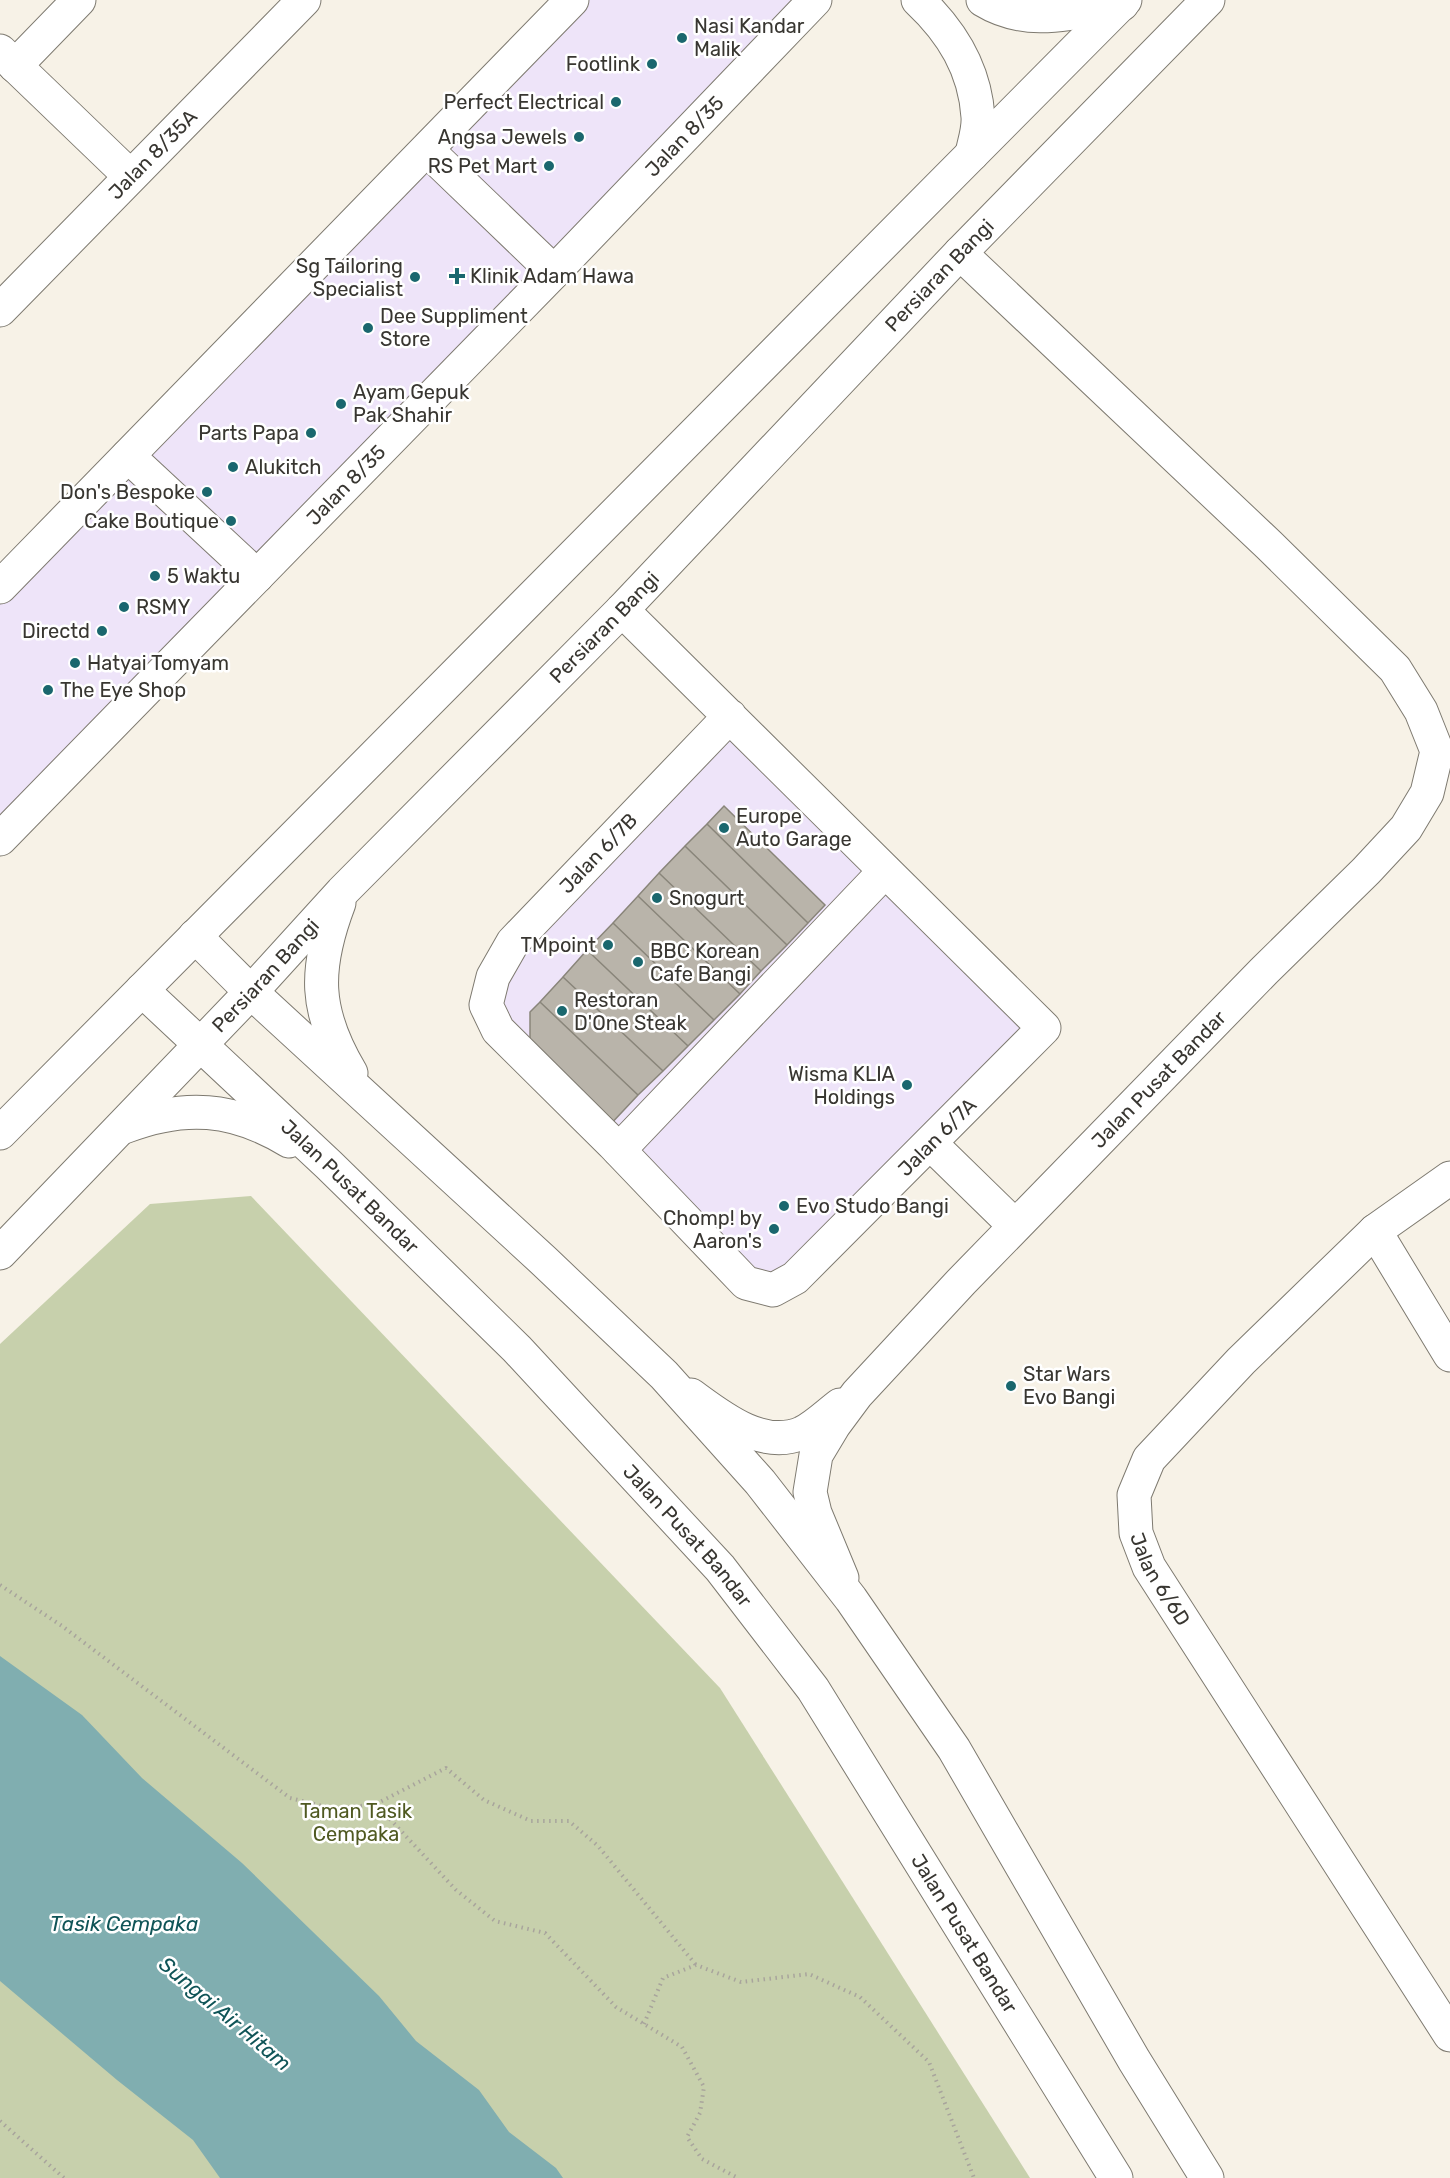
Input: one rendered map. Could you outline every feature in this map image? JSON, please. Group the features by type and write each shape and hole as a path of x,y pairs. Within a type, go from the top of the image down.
{"main road":[{"path":"79,0 8,58 130,176"},
{"name":"Jalan 8/35A","path":"0,310 304,0"},
{"path":"0,587 572,0"},
{"name":"Jalan 8/35","path":"0,839 554,272 815,0"},
{"path":"918,0 939,20 953,39 971,81 979,119 972,154"},
{"path":"983,0 997,8 1017,13 1054,17 1124,2"},
{"name":"Persiaran Bangi","path":"0,1253 251,992 342,892 622,610 960,254 1208,0"},
{"path":"0,1133 1124,2"},
{"path":"427,150 554,272"},
{"name":"Jalan Pusat Bandar","path":"851,1599 823,1534 810,1492 816,1455 834,1425 856,1394 961,1282 1255,979 1366,871 1406,828 1427,794 1437,751 1421,711 1395,669 1269,545 960,254"},
{"path":"128,456 257,576"},
{"path":"619,1150 885,871 622,610"},
{"name":"Jalan 6/7B","path":"619,1150 498,1030 486,1005 493,977 513,942 730,716"},
{"name":"Jalan 6/7A","path":"619,1150 746,1283 773,1290 795,1278 1044,1028 885,871"},
{"path":"342,892 324,948 321,986 323,1006 336,1047 351,1073 379,1111"},
{"name":"Jalan Pusat Bandar","path":"195,936 251,992 545,1262 664,1375 760,1482 851,1599 954,1749 1134,2060 1207,2178"},
{"name":"Jalan Pusat Bandar","path":"142,990 329,1165 517,1349 720,1568 813,1689 1116,2178"},
{"path":"121,1129 150,1117 171,1113 226,1115 266,1128 329,1165"},
{"path":"931,1143 1015,1226"},
{"name":"Jalan 6/6D","path":"1450,1178 1375,1231 1241,1361 1149,1459 1134,1495 1136,1533 1149,1567 1450,2035"},
{"path":"1375,1231 1450,1355"},
{"name":"Jalan Pusat Bandar","path":"664,1375 722,1418 766,1437 785,1437 803,1432 856,1394"}],"path":[{"path":"0,1585 62,1626 290,1798 335,1809 376,1804 446,1768 484,1800 531,1821 569,1821 597,1846 696,1965 741,1982 809,1974 860,1997 929,2062 975,2178"},
{"path":"376,1804 456,1890 495,1921 544,1933 616,2007 682,2047 704,2087 700,2113 687,2137 702,2158 738,2178"},
{"path":"644,2024 663,1978 696,1965"},
{"path":"0,2121 64,2178"}],"shaded area":[{"path":"586,0 800,0 0,824 0,601"},
{"path":"730,732 1030,1028 768,1282 506,1021 497,1001 520,948"}],"green space":[{"name":"Taman Tasik Cempaka","path":"251,1196 720,1688 1030,2178 0,2178 0,1344 150,1204"}],"water":[{"name":"Tasik Cempaka","path":"0,1656 82,1715 142,1778 242,1863 379,1996 416,2041 479,2090 509,2132 556,2168 563,2178 220,2178 193,2140 117,2080 0,1981"}],"building":[{"path":"724,806 825,905 808,923 707,824"},
{"path":"707,824 808,923 787,945 685,846"},
{"path":"685,846 787,945 761,971 659,873"},
{"path":"659,873 761,971 740,994 638,896"},
{"path":"638,896 740,994 714,1020 613,923"},
{"path":"613,923 714,1020 688,1046 587,950"},
{"path":"587,950 688,1046 663,1071 563,977"},
{"path":"563,977 663,1071 638,1095 540,1002"},
{"path":"540,1002 638,1095 608,1127 530,1053 530,1012"}],"place":[{"name":"Nasi Kandar Malik","path":"682,38"},
{"name":"Footlink","path":"652,64"},
{"name":"Perfect Electrical","path":"616,102"},
{"name":"Angsa Jewels","path":"579,137"},
{"name":"RS Pet Mart","path":"549,166"},
{"name":"Klinik Adam Hawa","path":"457,276"},
{"name":"Sg Tailoring Specialist","path":"415,277"},
{"name":"Dee Suppliment Store","path":"368,328"},
{"name":"Ayam Gepuk Pak Shahir","path":"341,404"},
{"name":"Parts Papa","path":"311,433"},
{"name":"Alukitch","path":"233,467"},
{"name":"Don's Bespoke","path":"207,492"},
{"name":"Cake Boutique","path":"231,521"},
{"name":"5 Waktu","path":"155,576"},
{"name":"RSMY","path":"124,607"},
{"name":"Directd","path":"102,631"},
{"name":"Hatyai Tomyam","path":"75,663"},
{"name":"The Eye Shop","path":"48,690"},
{"name":"Europe Auto Garage","path":"724,828"},
{"name":"Snogurt","path":"657,898"},
{"name":"TMpoint","path":"608,945"},
{"name":"BBC Korean Cafe Bangi","path":"638,962"},
{"name":"Restoran D'One Steak","path":"562,1011"},
{"name":"Wisma KLIA Holdings","path":"907,1085"},
{"name":"Evo Studo Bangi","path":"784,1206"},
{"name":"Chomp! by Aaron's","path":"774,1229"},
{"name":"Star Wars Evo Bangi","path":"1011,1386"}],"water label":[{"name":"Sungai Air Hitam","path":"225,2014"}]}
